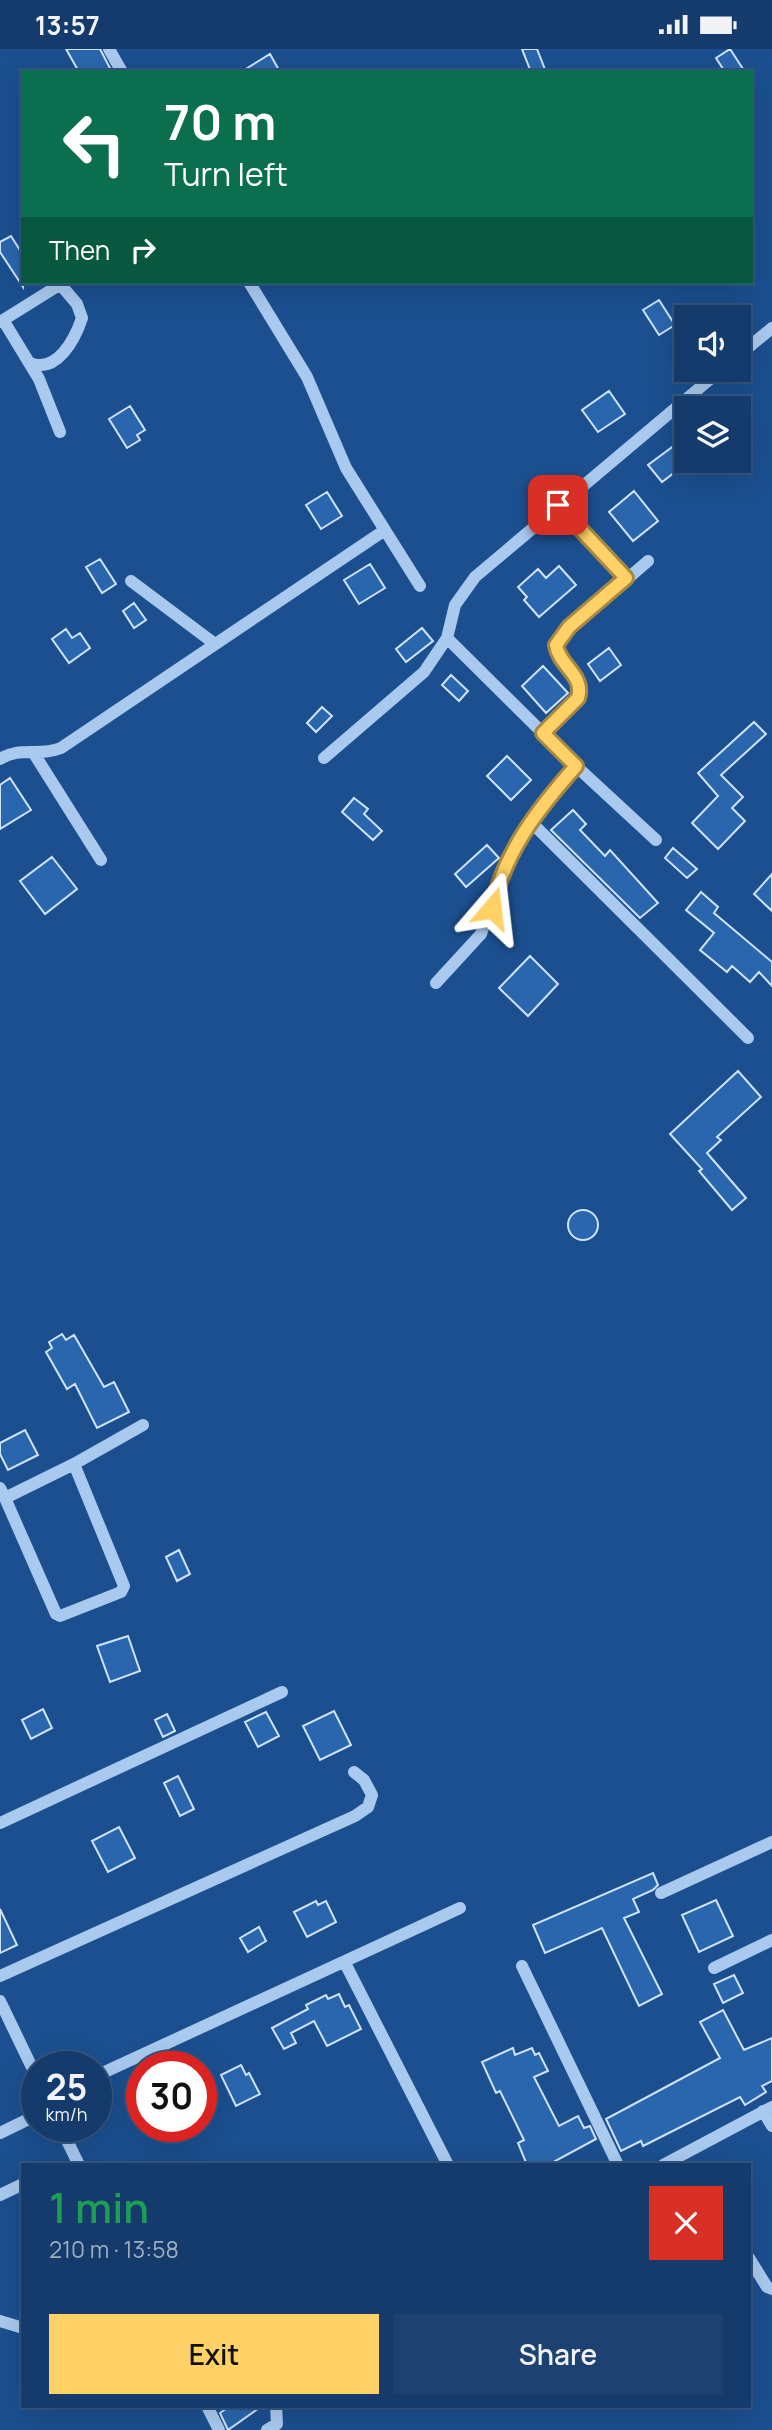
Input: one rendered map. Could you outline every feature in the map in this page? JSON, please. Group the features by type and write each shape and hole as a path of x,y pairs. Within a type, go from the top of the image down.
{"street":[{"path":"109,49 121,70"},
{"path":"60,284 1,321 30,363 60,432"},
{"path":"30,363 41,366 55,361 82,318 63,284"},
{"path":"250,284 307,377 342,460 420,586"},
{"path":"751,345 772,328"},
{"path":"324,758 424,672 447,638 455,605 475,577 706,382"},
{"path":"558,505 626,578"},
{"path":"0,759 19,750 46,753 61,748 385,530"},
{"path":"543,733 578,698 580,692 579,683 557,652 556,645 560,637 648,561"},
{"path":"131,580 215,644"},
{"path":"447,638 576,766 656,840"},
{"path":"33,752 101,860"},
{"path":"436,983 481,934 503,872 530,821 576,766"},
{"path":"530,821 748,1038"},
{"path":"74,1464 124,1586 121,1592 60,1616 2,1493 74,1464 143,1425"},
{"path":"0,1823 282,1692"},
{"path":"0,1976 355,1816 368,1807 372,1795 364,1780 354,1772"},
{"path":"662,1893 772,1842"},
{"path":"112,2069 460,1908"},
{"path":"714,1968 772,1940"},
{"path":"345,1963 447,2163"},
{"path":"522,1966 617,2163"},
{"path":"0,2001 24,2051"},
{"path":"666,2163 768,2109 772,2126"},
{"path":"0,2133 21,2123"},
{"path":"66,2142 74,2163"},
{"path":"684,2153 691,2163"},
{"path":"0,2195 21,2185"},
{"path":"751,2261 767,2287 772,2289"},
{"path":"0,2321 21,2327"},
{"path":"207,2408 219,2430"},
{"path":"274,2428 276,2408"}],"building":[{"path":"66,49 100,49 111,70 78,70"},
{"path":"522,49 537,49 545,70 530,70"},
{"path":"730,49 744,70 724,70 716,58"},
{"path":"270,54 279,70 244,70"},
{"path":"11,236 21,252 21,284 0,252 0,242"},
{"path":"659,300 674,326 659,335 643,310"},
{"path":"609,391 625,414 598,432 582,410"},
{"path":"130,406 145,430 137,435 140,440 127,448 109,419"},
{"path":"674,446 674,473 662,482 648,465"},
{"path":"634,491 658,521 633,541 609,512"},
{"path":"327,492 342,516 321,529 306,505"},
{"path":"100,559 116,584 102,593 86,567"},
{"path":"370,564 385,588 359,604 344,580"},
{"path":"559,566 576,585 539,617 524,600 527,597 518,587 538,569 546,578"},
{"path":"134,603 146,620 134,628 123,611"},
{"path":"422,628 433,641 406,662 396,649"},
{"path":"66,629 72,638 80,633 90,648 69,663 52,639"},
{"path":"609,648 621,665 600,681 588,664"},
{"path":"543,666 568,693 546,713 522,686"},
{"path":"451,675 468,691 459,701 442,685"},
{"path":"322,707 332,716 316,732 307,723"},
{"path":"754,722 766,734 721,775 743,797 732,808 745,821 718,849 692,823 718,796 698,773"},
{"path":"507,756 531,780 511,800 487,776"},
{"path":"10,778 31,810 0,829 0,785"},
{"path":"354,798 368,809 364,814 382,831 373,840 342,812"},
{"path":"573,810 586,824 580,830 605,856 610,850 658,903 640,918 551,830"},
{"path":"487,845 499,858 466,887 455,874"},
{"path":"673,848 697,869 687,878 665,858"},
{"path":"52,857 77,889 45,914 20,881"},
{"path":"772,874 772,911 754,894"},
{"path":"701,892 718,907 714,913 772,962 772,986 759,972 750,982 732,966 727,972 700,950 714,933 686,910"},
{"path":"530,956 558,984 528,1016 499,988"},
{"path":"738,1071 761,1097 717,1137 721,1140 707,1153 746,1198 732,1210 699,1171 702,1169 670,1134"},
{"path":"583,1210 589,1211 597,1219 597,1231 589,1239 583,1240 577,1239 569,1231 568,1225 569,1219 577,1211"},
{"path":"62,1334 66,1340 74,1335 104,1387 114,1382 129,1412 97,1428 75,1384 67,1389 46,1352 52,1348 49,1342"},
{"path":"25,1430 38,1455 8,1470 0,1454 0,1443"},
{"path":"179,1550 190,1574 177,1581 166,1557"},
{"path":"128,1636 140,1671 110,1682 97,1646"},
{"path":"43,1709 52,1728 31,1739 22,1720"},
{"path":"334,1711 351,1745 320,1760 303,1726"},
{"path":"266,1712 279,1736 258,1747 245,1722"},
{"path":"167,1714 175,1731 163,1737 155,1720"},
{"path":"178,1776 194,1809 180,1816 164,1783"},
{"path":"119,1827 135,1858 108,1872 92,1841"},
{"path":"653,1873 658,1885 633,1899 639,1912 624,1918 662,1994 639,2006 602,1928 545,1953 533,1925"},
{"path":"716,1900 733,1936 699,1952 682,1915"},
{"path":"316,1901 318,1905 326,1901 336,1922 307,1937 294,1912"},
{"path":"0,1909 17,1945 0,1953"},
{"path":"259,1927 266,1941 248,1952 240,1938"},
{"path":"734,1975 743,1993 723,2003 714,1984"},
{"path":"339,1994 345,2007 349,2005 361,2029 327,2046 314,2021 291,2033 296,2043 284,2049 272,2028 308,2009 306,2005 326,1995 328,1999"},
{"path":"723,2010 744,2050 772,2038 772,2081 762,2086 766,2092 745,2105 740,2097 643,2146 641,2141 621,2151 606,2119 720,2058 700,2022"},
{"path":"513,2048 515,2055 532,2048 535,2055 539,2053 548,2071 534,2077 559,2126 578,2116 584,2128 590,2126 596,2139 552,2163 526,2163 518,2143 524,2140 500,2091 496,2093 482,2062"},
{"path":"241,2065 246,2075 249,2073 260,2094 236,2106 221,2075"},
{"path":"227,2408 259,2408 228,2430 220,2413"}],"route":[{"path":"492,908 503,872 530,821 538,808 576,766 543,733 578,698 580,692 579,683 557,652 556,645 569,627 626,578 558,505"}]}
